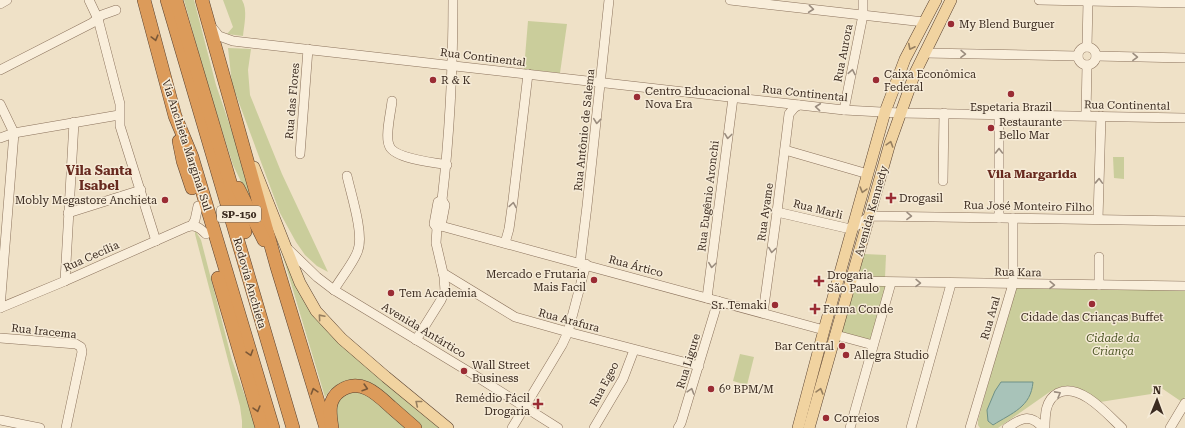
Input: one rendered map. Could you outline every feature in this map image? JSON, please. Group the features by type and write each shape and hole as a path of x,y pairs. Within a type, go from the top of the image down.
{"highway":[{"name":"Via Anchieta Marginal Sul","path":"144,0 175,116 192,157 264,427"},
{"name":"Rodovia Anchieta","path":"166,0 293,428"},
{"name":"Rodovia Anchieta","path":"176,0 302,428"},
{"name":"SP-150","path":"202,0 277,267 326,428"},
{"path":"175,116 183,161 198,206 264,427"},
{"path":"221,153 277,267"},
{"path":"332,428 330,404 334,397 342,389 358,385 367,387 376,393 415,428"}],"main road":[{"name":"Avenida Kennedy","path":"798,428 885,112 901,68 936,0"},
{"name":"Avenida Kennedy","path":"809,428 890,143 912,80 951,0"},
{"path":"236,120 284,245 300,283 312,305 342,339 448,428"}],"street":[{"path":"0,4 8,0"},
{"path":"89,0 98,19 120,104 120,126 156,241"},
{"path":"416,340 444,295 445,287 436,243 445,205 442,200 447,165 453,65 453,0"},
{"name":"Rua Antônio de Salema","path":"512,428 554,360 568,332 583,264 610,0"},
{"path":"730,0 924,22"},
{"name":"Rua Aurora","path":"844,110 863,15 863,0"},
{"path":"1039,0 1185,3"},
{"path":"1087,47 1088,1"},
{"path":"0,70 92,23 102,15 116,10"},
{"name":"Rua Continental","path":"207,20 216,33 233,41 844,110 900,113 1185,118"},
{"path":"223,73 222,46 225,43 233,41"},
{"path":"1084,47 1092,48 1096,56 1092,64 1087,65 1081,63 1078,56 1079,50 1084,47"},
{"name":"Rua das Flores","path":"300,154 308,49"},
{"path":"924,53 1078,56"},
{"path":"1096,56 1185,58"},
{"path":"1086,116 1087,65"},
{"path":"505,243 509,229 513,200 528,74"},
{"name":"Rua Eugênio Aronchi","path":"708,298 733,98"},
{"path":"392,101 388,138 389,145 392,150 403,156 447,165"},
{"path":"781,103 789,114 799,105"},
{"path":"0,104 14,133 4,213 0,308"},
{"path":"943,181 944,113"},
{"name":"Rua Ayame","path":"763,313 789,114"},
{"path":"999,114 999,218"},
{"path":"0,138 14,133 119,115"},
{"path":"1098,220 1101,116"},
{"path":"64,281 74,122"},
{"path":"785,150 868,174"},
{"path":"334,290 357,252 359,244 360,232 347,176"},
{"path":"68,213 141,190"},
{"path":"198,206 195,220 192,225 200,228 206,234"},
{"name":"Rua Marli","path":"777,212 846,228 853,228"},
{"path":"853,228 870,216"},
{"name":"Rua José Monteiro Filho","path":"870,216 1185,221"},
{"name":"Rua Aral","path":"973,426 1013,284 1013,218"},
{"name":"Rua Cecília","path":"0,308 192,225"},
{"name":"Rua Ártico","path":"439,227 505,243 824,330"},
{"name":"Avenida Antártico","path":"284,245 311,272 334,290 525,406 558,428"},
{"path":"1099,257 1099,285"},
{"name":"Rua Arafura","path":"443,273 515,317 634,350 699,366"},
{"name":"Rua Kara","path":"851,281 951,284 1183,284"},
{"path":"850,428 891,283"},
{"path":"444,295 461,284"},
{"path":"911,428 951,284"},
{"name":"Rua Ligure","path":"683,426 718,301"},
{"path":"836,335 873,345"},
{"name":"Rua Iracema","path":"0,338 76,344 81,347 82,352 66,428"},
{"name":"Rua Egeo","path":"594,428 623,379 634,350"},
{"path":"1044,428 1048,402 1056,394 1068,391 1077,392 1086,396 1097,404 1122,428"},
{"path":"1170,428 1185,403"},
{"path":"1007,428 1020,420 1027,418 1034,420 1044,428"},
{"path":"0,420 40,428"}],"green space":[{"path":"184,0 194,0 216,85 241,158 258,217 233,165 207,83"},
{"path":"223,0 242,0 245,8 243,36 227,34 233,27"},
{"path":"528,21 567,24 560,73 524,69"},
{"path":"228,48 251,49 248,70 250,95 282,174 328,272 317,266 305,255 280,213 232,84"},
{"path":"1113,157 1124,157 1124,179 1114,178"},
{"path":"195,230 201,240 232,360 254,421 255,428 242,428 240,406"},
{"path":"281,250 301,296 313,315 327,331 441,428 421,428 390,397 375,387 343,382 330,390 325,397"},
{"path":"864,254 886,255 885,278 858,278"},
{"path":"854,285 887,286 871,341 841,332"},
{"name":"Cidade da Criança","path":"1015,287 1185,290 1185,397 1182,402 1157,385 1151,394 1100,402 1080,389 1073,386 1063,386 1051,391 998,428 980,428 978,425 978,420"},
{"path":"740,354 754,357 747,385 733,381"},
{"path":"352,390 371,395 409,428 335,428 334,423 338,396"}],"water":[{"path":"1001,382 1033,382 1029,398 1013,413 993,425 988,421 987,410 995,391"}],"place":[{"name":"My Blend Burguer","path":"951,24"},
{"name":"R & K","path":"433,80"},
{"name":"Caixa Econômica Federal","path":"876,80"},
{"name":"Espetaria Brazil","path":"1011,94"},
{"name":"Centro Educacional Nova Era","path":"637,97"},
{"name":"Restaurante Bello Mar","path":"991,128"},
{"name":"Drogasil","path":"891,198"},
{"name":"Mobly Megastore Anchieta","path":"165,200"},
{"name":"Mercado e Frutaria Mais Facil","path":"594,280"},
{"name":"Drogaria São Paulo","path":"819,281"},
{"name":"Tem Academia","path":"391,293"},
{"name":"Cidade das Crianças Buffet","path":"1092,304"},
{"name":"Sr. Temaki","path":"775,305"},
{"name":"Farma Conde","path":"815,309"},
{"name":"Bar Central","path":"842,346"},
{"name":"Allegra Studio","path":"846,355"},
{"name":"Wall Street Business","path":"464,371"},
{"name":"6º BPM/M","path":"711,389"},
{"name":"Remédio Fácil Drogaria","path":"538,404"},
{"name":"Correios","path":"826,418"}],"district":[{"name":"Vila Margarida","path":"1032,174"},
{"name":"Vila Santa Isabel","path":"99,178"}]}
